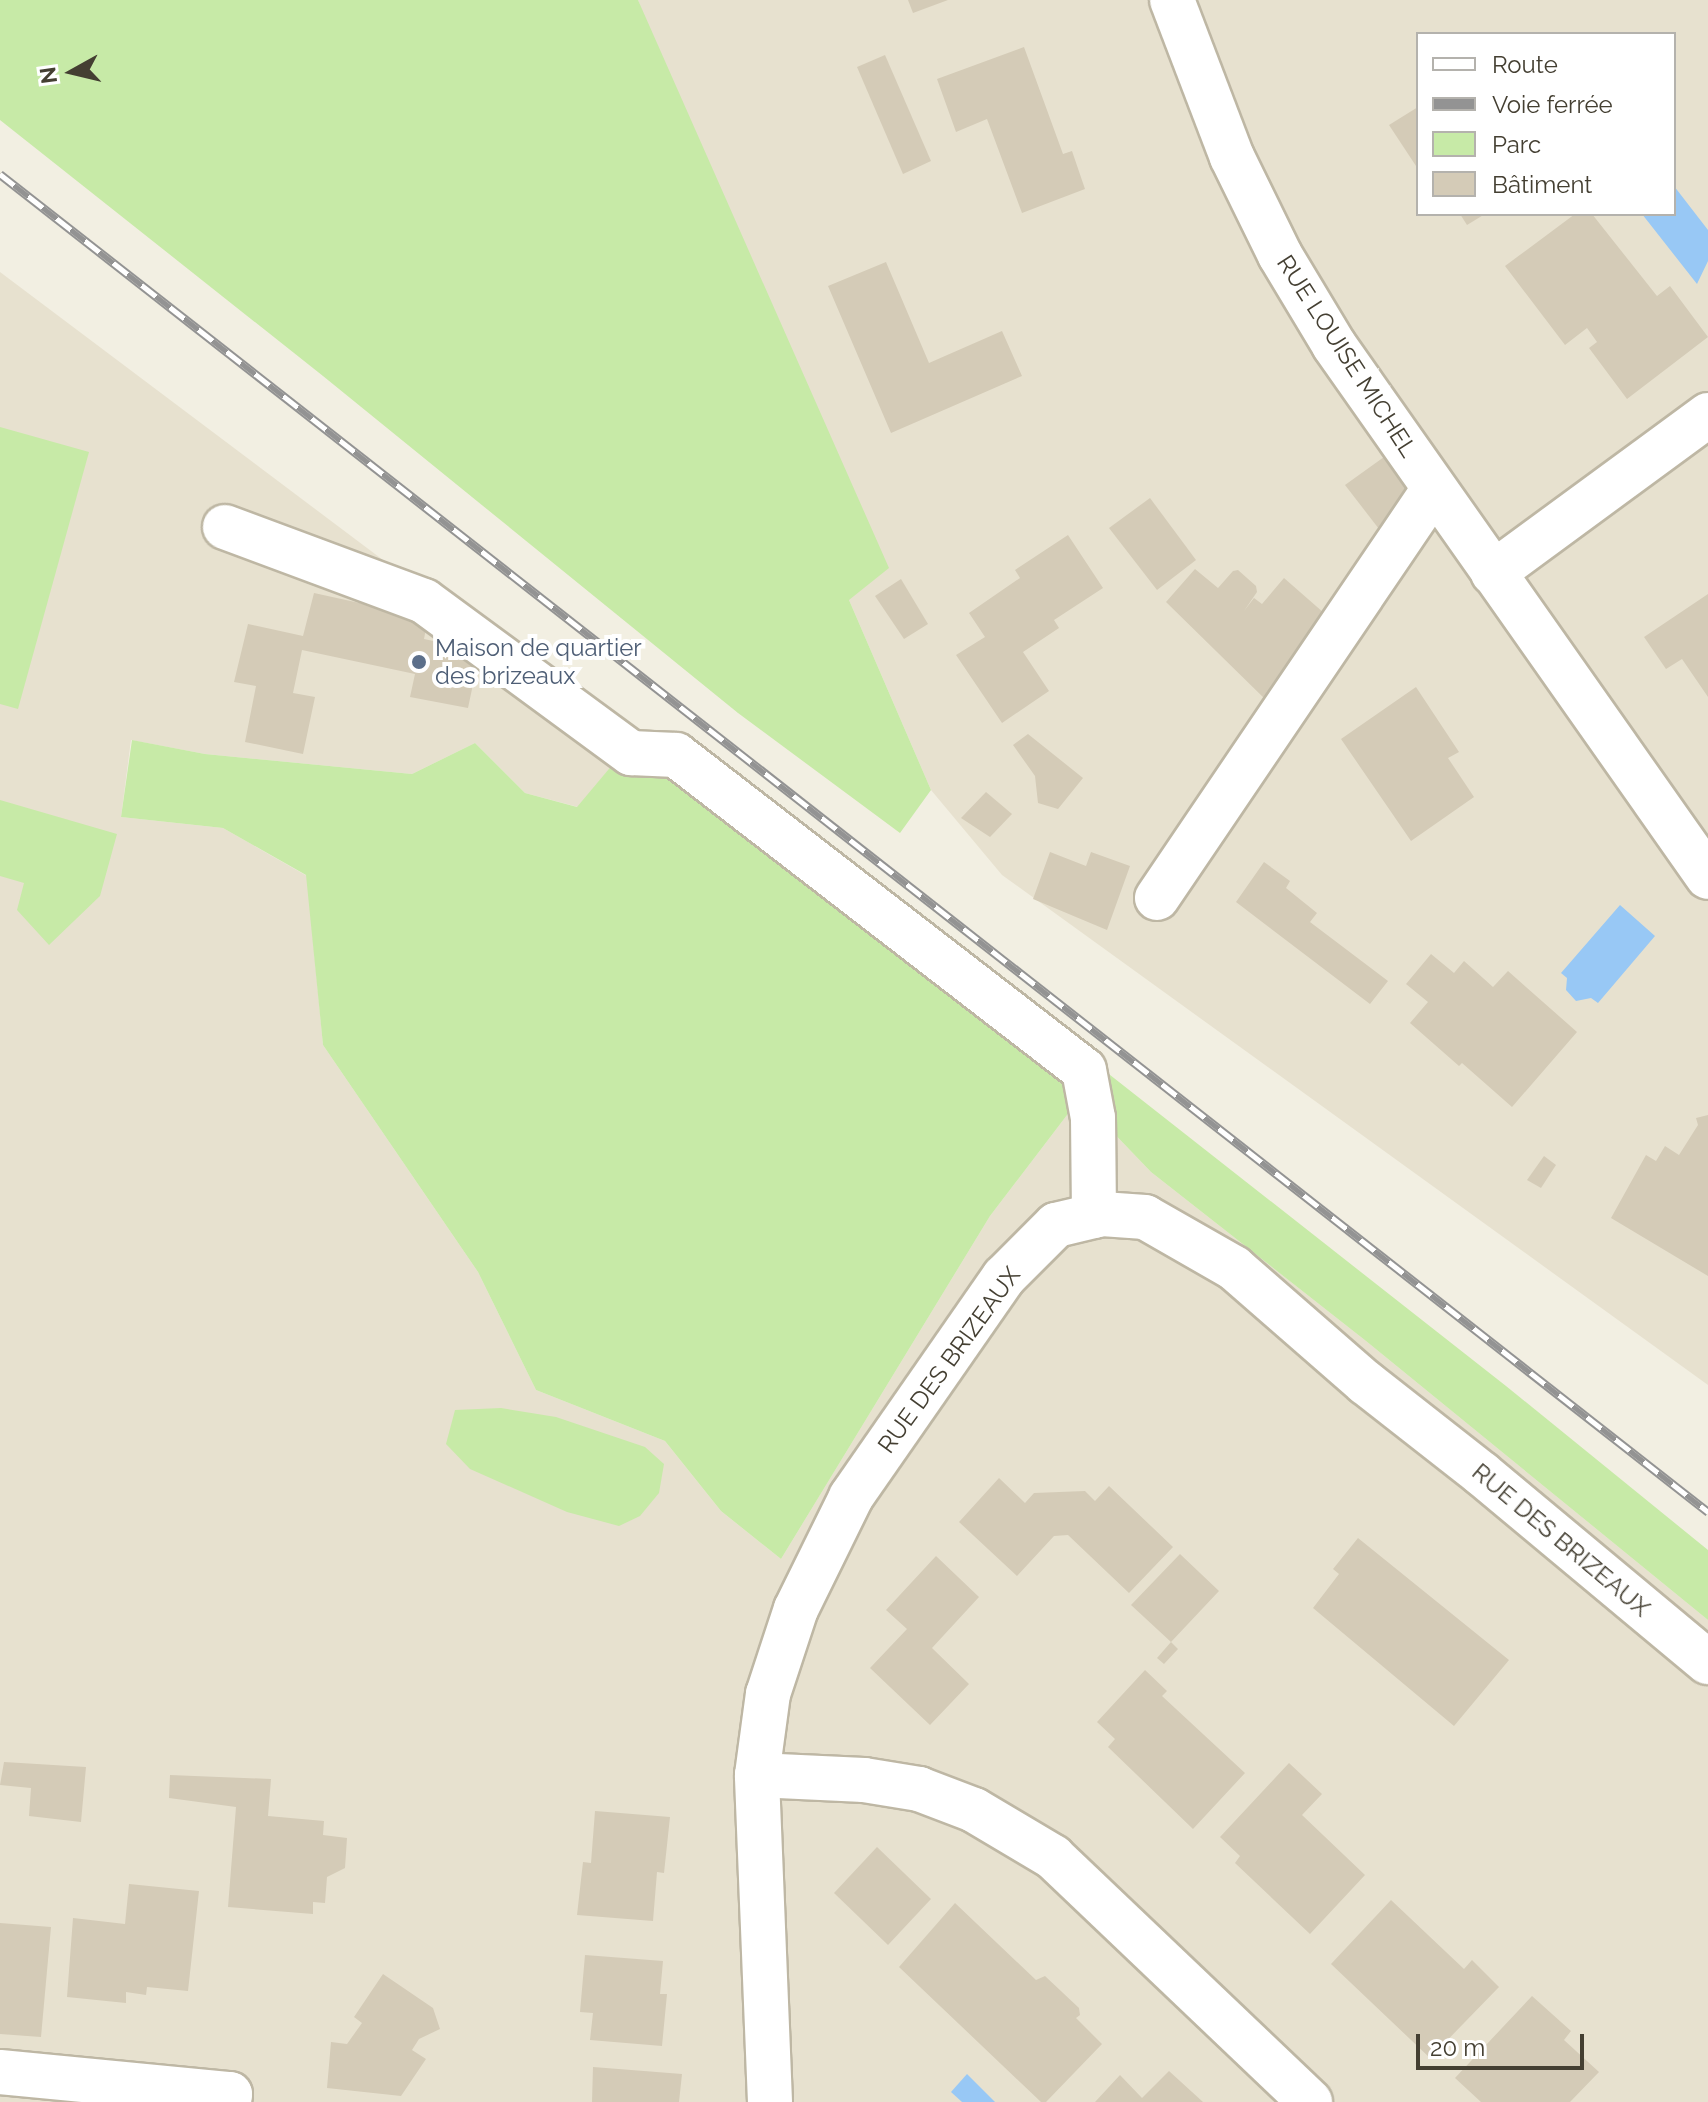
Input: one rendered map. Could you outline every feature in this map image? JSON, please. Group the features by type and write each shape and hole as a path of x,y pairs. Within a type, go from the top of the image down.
{"street":[{"name":"RUE LOUISE MICHEL","path":"1172,0 1232,157 1280,255 1334,345 1708,877"},
{"path":"1493,573 1708,415"},
{"path":"1157,898 1434,489"},
{"path":"225,527 424,601 631,753 676,755 1084,1070 1093,1118 1094,1216"},
{"name":"RUE DES BRIZEAUX","path":"770,2102 757,1775 768,1694 796,1609 851,1497 1004,1277 1056,1225 1094,1216 1145,1217 1234,1268 1366,1383 1482,1474 1708,1662"},
{"path":"757,1775 864,1780 919,1789 974,1810 1053,1857 1310,2102"},
{"path":"0,2072 230,2094 229,2102"}],"shaded area":[{"path":"638,0 1708,0 1708,1385 1002,875 931,790 849,600"},
{"path":"0,272 629,745 578,807 525,793 475,743 412,774 205,754 131,740 121,817 223,828 307,876 323,1045 478,1272 536,1390 665,1441 721,1511 781,1559 990,1216 1080,1098 1151,1172 1366,1341 1708,1620 1708,2102 0,2102"}],"green space":[{"path":"0,0 638,0 889,568 849,600 931,790 900,833 738,713 323,376 0,120"},
{"path":"0,427 89,452 18,709 0,704"},
{"path":"132,740 205,754 412,774 475,743 525,793 577,807 629,745 1049,1027 1506,1386 1708,1550 1708,1620 1366,1341 1151,1172 1080,1098 990,1216 781,1559 721,1511 665,1441 536,1390 478,1272 323,1045 306,875 223,828 121,817"},
{"path":"0,800 117,834 100,896 49,945 17,910 24,883 0,876"},
{"path":"501,1408 556,1417 645,1447 664,1464 659,1493 640,1516 619,1526 567,1512 470,1469 446,1444 455,1410"}],"water":[{"path":"1676,189 1708,230 1708,261 1697,284 1644,216 1676,216"},
{"path":"1620,905 1655,936 1598,1003 1591,998 1576,1001 1566,990 1567,978 1561,973"},
{"path":"967,2074 995,2102 962,2102 951,2092"}],"building":[{"path":"908,0 948,0 913,13"},
{"path":"1024,47 1063,154 1072,151 1085,189 1022,213 987,119 956,132 937,79"},
{"path":"885,55 931,161 903,174 857,67"},
{"path":"1416,108 1416,166 1389,125"},
{"path":"1461,216 1482,216 1467,225"},
{"path":"1572,216 1594,216 1657,296 1670,286 1708,337 1627,399 1589,348 1597,342 1587,328 1565,345 1505,266"},
{"path":"886,262 929,363 1002,331 1022,376 891,433 828,286"},
{"path":"1384,457 1406,487 1379,529 1345,485"},
{"path":"1150,498 1196,560 1157,590 1109,528"},
{"path":"1068,535 1103,588 1054,620 1059,628 1023,652 1049,691 1002,723 956,655 985,637 969,613 1020,578 1015,570"},
{"path":"1195,569 1218,588 1233,571 1238,570 1256,586 1257,592 1244,611 1254,598 1262,604 1284,578 1324,613 1267,701 1166,602"},
{"path":"901,579 928,624 904,639 875,596"},
{"name":"Maison de quartier des brizeaux","path":"314,593 428,618 424,639 480,651 468,708 410,697 415,674 302,650 293,693 315,697 303,754 245,742 256,686 234,682 248,624 303,636"},
{"path":"1708,594 1708,697 1682,659 1666,669 1644,637"},
{"path":"1416,687 1459,752 1448,758 1474,797 1411,841 1341,739"},
{"path":"1028,734 1083,778 1058,809 1038,803 1035,776 1013,745"},
{"path":"986,792 1012,814 990,837 961,818"},
{"path":"1050,852 1086,866 1091,852 1130,866 1107,930 1033,899"},
{"path":"1264,862 1290,881 1286,888 1317,913 1310,922 1388,981 1370,1004 1236,902"},
{"path":"1431,954 1454,973 1464,961 1493,987 1508,971 1577,1032 1512,1107 1410,1023 1428,1002 1406,984"},
{"path":"1708,1115 1708,1276 1611,1218 1646,1155 1656,1161 1665,1146 1679,1155 1698,1125 1696,1118"},
{"path":"1544,1156 1556,1165 1541,1188 1527,1180"},
{"path":"999,1478 1025,1503 1034,1493 1085,1491 1095,1501 1109,1486 1173,1547 1129,1593 1068,1535 1054,1536 1017,1576 959,1522"},
{"path":"1358,1538 1509,1660 1454,1726 1313,1608 1339,1574 1333,1569"},
{"path":"1180,1554 1219,1591 1171,1642 1131,1605"},
{"path":"936,1556 979,1597 932,1648 969,1684 930,1725 870,1668 907,1629 886,1610"},
{"path":"1171,1642 1178,1649 1164,1664 1157,1658"},
{"path":"1145,1670 1167,1691 1162,1696 1245,1773 1193,1829 1108,1747 1115,1739 1097,1722"},
{"path":"4,1762 86,1767 81,1822 29,1816 31,1788 0,1785"},
{"path":"1289,1763 1322,1794 1302,1815 1365,1875 1310,1934 1235,1863 1240,1856 1220,1837"},
{"path":"170,1775 271,1779 268,1816 324,1821 323,1835 347,1838 345,1868 327,1877 325,1903 313,1902 313,1914 228,1907 236,1807 169,1798"},
{"path":"595,1811 670,1817 664,1873 657,1872 653,1921 577,1915 583,1862 591,1863"},
{"path":"877,1847 931,1899 888,1945 834,1893"},
{"path":"129,1884 199,1891 188,1991 147,1987 146,1995 126,1992 126,2003 67,1997 73,1918 125,1924"},
{"path":"1391,1900 1464,1969 1472,1960 1499,1987 1430,2058 1331,1964"},
{"path":"955,1903 1036,1980 1045,1976 1079,2008 1080,2015 1076,2018 1102,2044 1046,2102 1041,2102 899,1967"},
{"path":"0,1923 51,1927 41,2037 0,2034"},
{"path":"585,1955 663,1961 660,1994 667,1994 662,2046 590,2040 593,2013 580,2012"},
{"path":"383,1974 433,2008 440,2029 419,2039 412,2050 426,2059 401,2096 327,2088 331,2042 347,2044 362,2023 354,2017"},
{"path":"1532,1996 1571,2031 1564,2040 1599,2072 1570,2102 1481,2102 1455,2078"},
{"path":"593,2067 682,2074 679,2102 592,2102"},
{"path":"1169,2071 1203,2102 1095,2102 1120,2075 1142,2098"}],"railway":[{"path":"0,174 1708,1512"}],"place":[{"name":"Maison de quartier des brizeaux","path":"419,662"}]}
